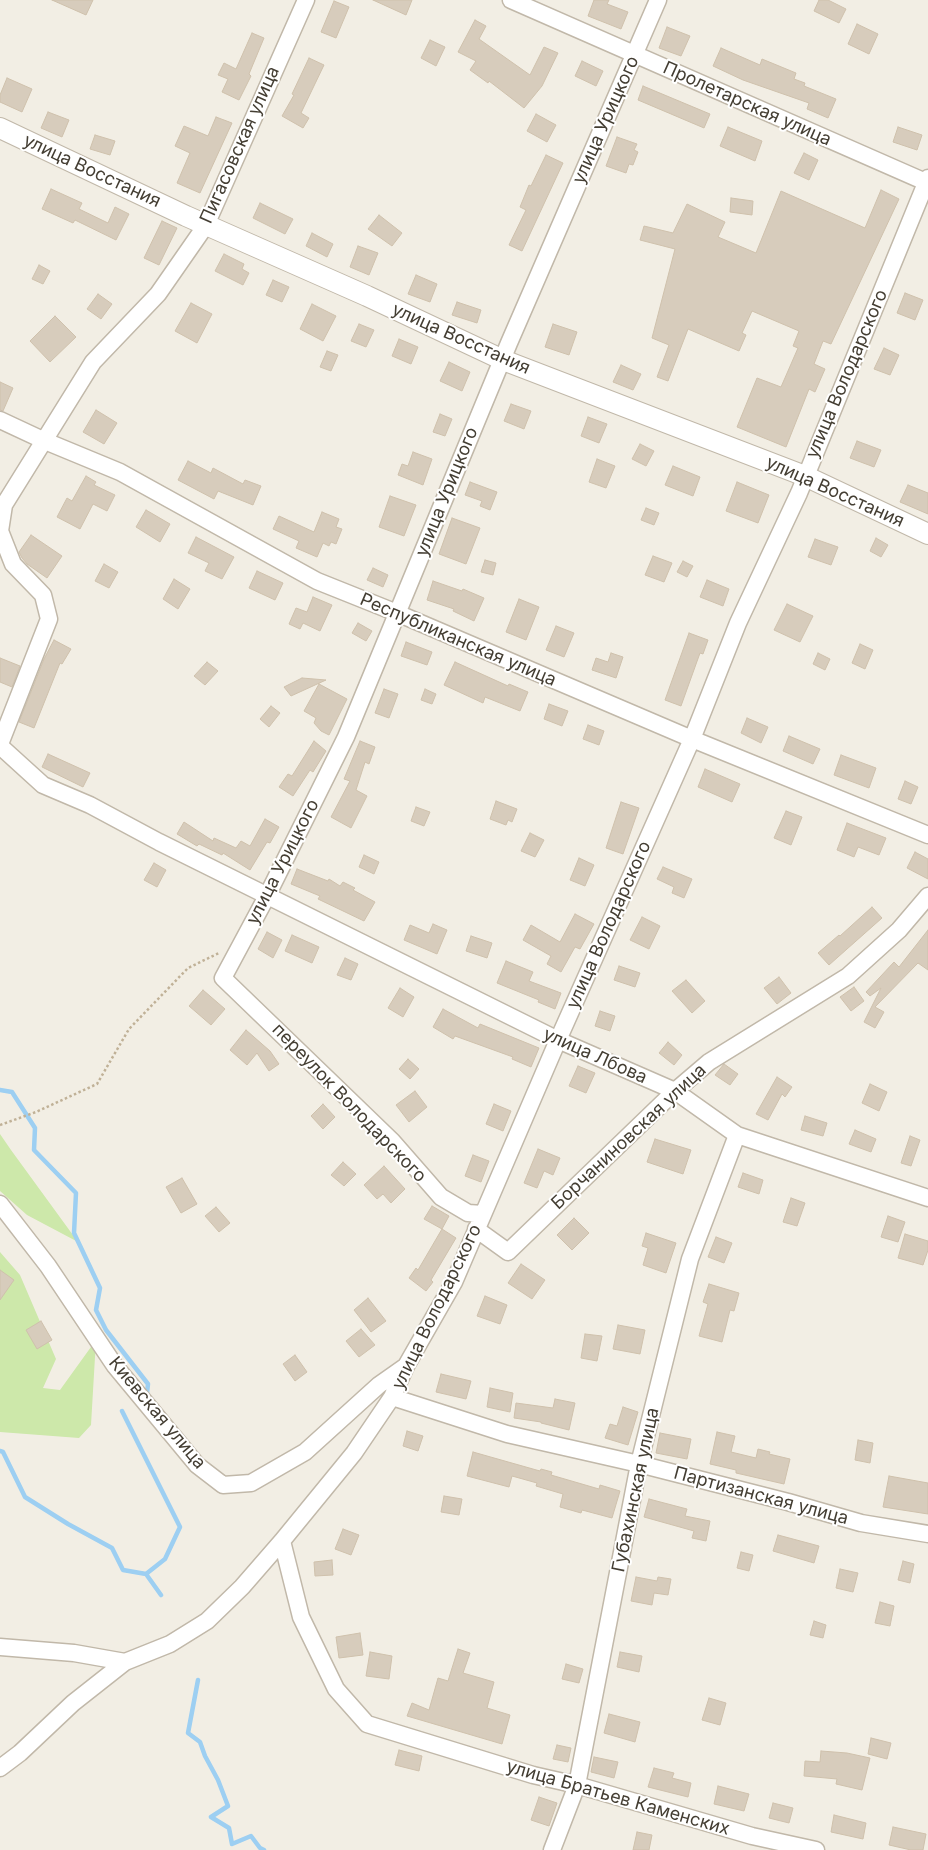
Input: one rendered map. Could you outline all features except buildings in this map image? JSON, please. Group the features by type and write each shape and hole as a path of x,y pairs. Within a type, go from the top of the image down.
{"street":[{"name":"Пигасовская улица","path":"0,745 49,618 43,595 13,564 0,531 4,506 93,362 158,294 206,225 306,0"},
{"name":"Пролетарская улица","path":"511,0 927,181"},
{"name":"улица Урицкого","path":"223,978 267,896 346,737 503,360 658,0"},
{"name":"улица Восстания","path":"0,128 206,225 367,296 503,360 805,476 928,534"},
{"name":"улица Володарского","path":"0,1768 20,1753 73,1703 126,1662 170,1644 207,1621 242,1587 282,1541 354,1453 392,1398 406,1366 454,1282 558,1040 692,740 738,623 805,476 927,181"},
{"name":"Республиканская улица","path":"0,420 120,472 317,581 397,613 692,740 928,835"},
{"name":"улица Лбова","path":"0,745 43,785 90,805 159,842 558,1040 675,1091 737,1135 928,1198"},
{"name":"Борчаниновская улица","path":"480,1222 508,1252 675,1091 709,1062 848,976 899,930 928,896"},
{"name":"переулок Володарского","path":"223,978 392,1140 441,1197 480,1222"},
{"name":"Губахинская улица","path":"552,1850 577,1785 639,1464 690,1259 737,1135"},
{"name":"Киевская улица","path":"0,1204 48,1266 114,1366 197,1465 223,1485 251,1483 305,1452 379,1385 406,1366"},
{"name":"Партизанская улица","path":"392,1398 507,1434 639,1464 788,1502 861,1523 928,1534"},
{"name":"улица Братьев Каменских","path":"282,1541 301,1617 336,1689 367,1724 533,1775 577,1785 752,1836 816,1850"},
{"path":"0,1647 74,1653 126,1662"}],"path":[{"path":"0,1125 36,1112 97,1084 129,1029 188,968 219,953"}],"green space":[{"path":"0,1134 78,1242 27,1215 0,1191"},
{"path":"0,1252 20,1275 56,1359 43,1388 60,1390 96,1340 91,1425 79,1438 0,1432"}],"waterway":[{"path":"0,1090 12,1092 35,1128 34,1150 76,1193 74,1233 100,1288 96,1310 106,1330 148,1384 147,1393"},
{"path":"122,1411 180,1527 165,1559 146,1574"},
{"path":"0,1451 3,1452 25,1497 68,1524 112,1548 123,1570 146,1574 161,1595"},
{"path":"198,1680 188,1733 200,1742 228,1806 211,1817 229,1828 232,1844 251,1836 260,1848 264,1850"}]}
